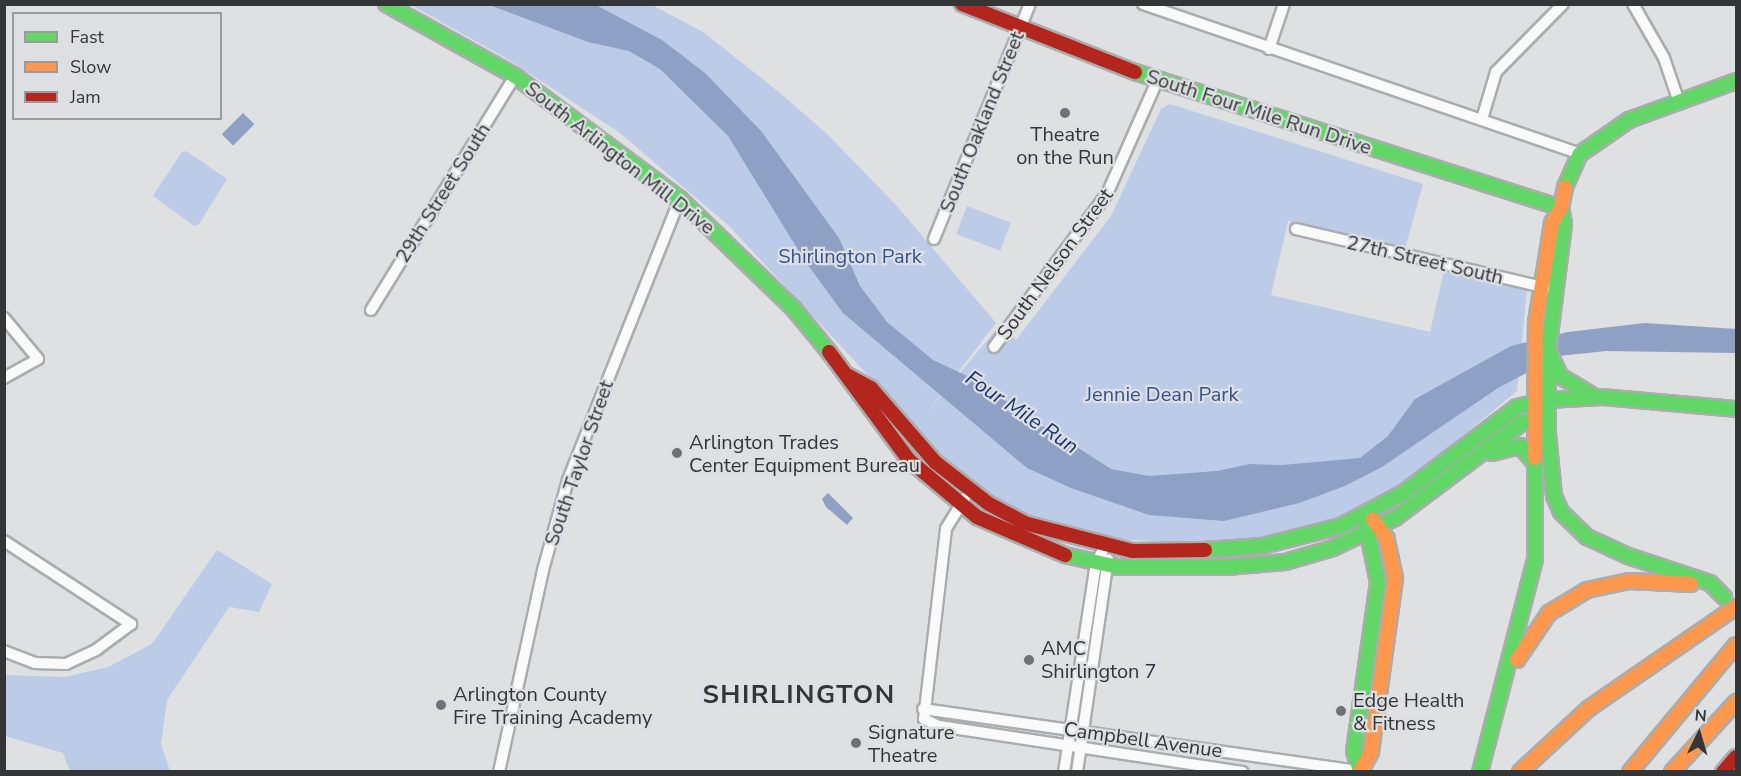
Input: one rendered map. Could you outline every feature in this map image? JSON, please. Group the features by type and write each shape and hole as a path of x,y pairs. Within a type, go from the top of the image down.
{"main road":[{"name":"South Arlington Mill Drive","path":"386,4 514,76 680,199 754,267 849,376 859,397 909,460 960,505 1006,532 1055,553 1103,565 1227,567 1285,562 1381,526 1473,461 1523,422 1541,420"},
{"name":"South Four Mile Run Drive","path":"962,4 1020,29 1157,81 1561,208"},
{"path":"1520,771 1588,709 1737,606 1710,583 1603,546 1572,524 1554,496 1541,420 1540,383 1552,223 1561,208 1568,175 1580,154 1629,120 1737,81"},
{"path":"1543,323 1548,350 1560,376 1573,387 1602,397"},
{"path":"1540,383 1548,350"},
{"name":"South Arlington Mill Drive","path":"849,376 870,388 935,462 971,491 1024,523 1105,546 1184,552 1262,546 1301,539 1365,515 1403,493 1494,423 1522,405 1540,401"},
{"path":"1540,401 1602,397 1737,409"},
{"path":"1480,771 1506,681 1535,559 1535,463 1541,420"},
{"path":"1473,461 1514,445 1528,451 1535,463"},
{"path":"1361,771 1371,752 1394,596 1392,555 1381,526 1365,515"},
{"path":"1361,771 1354,751 1378,582 1366,533 1365,515"},
{"path":"1506,681 1528,639 1549,613 1587,590 1649,580 1682,582 1724,597"},
{"path":"1630,771 1737,645"},
{"path":"1635,771 1737,667"},
{"path":"1672,771 1737,702"},
{"path":"1723,771 1737,757"}],"street":[{"name":"South Oakland Street","path":"934,239 1030,4"},
{"path":"1143,4 1167,9 1269,49 1482,119 1580,154"},
{"path":"1269,49 1284,4"},
{"path":"1482,119 1496,72 1563,4"},
{"path":"1633,4 1664,58 1679,102"},
{"name":"29th Street South","path":"371,310 514,76"},
{"name":"South Nelson Street","path":"994,347 1107,194 1157,81"},
{"name":"South Taylor Street","path":"499,771 543,570 568,480 680,199"},
{"name":"27th Street South","path":"1296,229 1548,288"},
{"path":"4,318 38,359 4,378"},
{"path":"923,709 946,529 971,491"},
{"path":"4,541 131,624 96,650 66,664 35,663 4,651"},
{"path":"1077,771 1105,546"},
{"path":"1064,771 1103,565"},
{"name":"Campbell Avenue","path":"1243,771 930,724 924,719 923,709 1361,771"}],"green space":[{"name":"Jennie Dean Park","path":"411,5 652,5 703,32 780,93 827,134 896,205 996,323 925,415 1000,325 1016,340 1111,216 1161,109 1170,104 1423,184 1405,249 1288,221 1271,295 1430,332 1444,271 1527,290 1517,391 1393,493 1311,530 1214,544 1114,539 1072,531 1015,509 962,476 729,226 620,133 509,60"},
{"path":"186,151 227,179 199,224 194,226 153,196 181,153"},
{"path":"967,206 1011,223 1000,251 956,234"},
{"path":"217,550 272,584 259,612 229,607 167,700 161,744 170,771 70,771 63,753 5,736 5,675 65,677 108,667 152,644"}],"water":[{"name":"Four Mile Run","path":"489,5 596,5 662,40 705,73 761,131 839,238 860,286 887,322 933,360 967,376 1111,469 1149,476 1217,471 1250,464 1282,465 1360,458 1388,436 1415,399 1511,346 1568,332 1645,323 1736,329 1736,353 1606,351 1559,356 1498,388 1382,467 1345,486 1299,503 1224,521 1149,515 1071,488 1027,468 843,313 805,261 728,136 660,69 629,51 588,42"},
{"path":"243,113 254,124 233,146 222,134"},
{"path":"828,493 853,518 847,525 826,507 822,499"}],"traffic: fast":[{"path":"386,4 515,76 680,199 794,309 829,352"},
{"path":"1135,72 1561,208"},
{"path":"1565,187 1580,154 1629,120 1736,81"},
{"path":"1561,208 1564,224 1548,350 1548,434 1554,496 1561,512 1587,537 1628,556 1710,583 1724,597"},
{"path":"1548,350 1560,376 1590,394"},
{"path":"1547,400 1602,397 1736,409"},
{"path":"1205,550 1262,546 1341,526 1403,493 1517,407 1543,401"},
{"path":"1065,555 1118,567 1227,567 1285,562 1333,548 1395,518 1523,422 1547,421"},
{"path":"1492,453 1520,446 1535,463"},
{"path":"1480,772 1535,559 1535,458"},
{"path":"1360,771 1354,751 1378,582 1366,524"}],"traffic: slow":[{"path":"1535,458 1536,322 1552,223 1561,208 1565,187"},
{"path":"1360,772 1371,752 1395,578 1387,539 1373,520"},
{"path":"1517,660 1549,613 1587,590 1629,581 1691,584"},
{"path":"1520,772 1588,709 1736,607"},
{"path":"1630,772 1736,645"},
{"path":"1672,772 1736,702"}],"traffic: jam":[{"path":"962,4 1135,72"},
{"path":"829,352 909,460 977,517 1065,555"},
{"path":"849,376 871,388 935,462 989,504 1024,523 1132,551 1205,550"},
{"path":"1723,772 1736,757"}],"place":[{"name":"Theatre on the Run","path":"1065,113"},
{"name":"Arlington Trades Center Equipment Bureau","path":"677,453"},
{"name":"AMC Shirlington 7","path":"1029,660"},
{"name":"Arlington County Fire Training Academy","path":"441,705"},
{"name":"Edge Health & Fitness","path":"1341,711"},
{"name":"Signature Theatre","path":"856,743"}],"district":[{"name":"SHIRLINGTON","path":"799,695"}],"park label":[{"name":"Shirlington Park","path":"850,256"}]}
